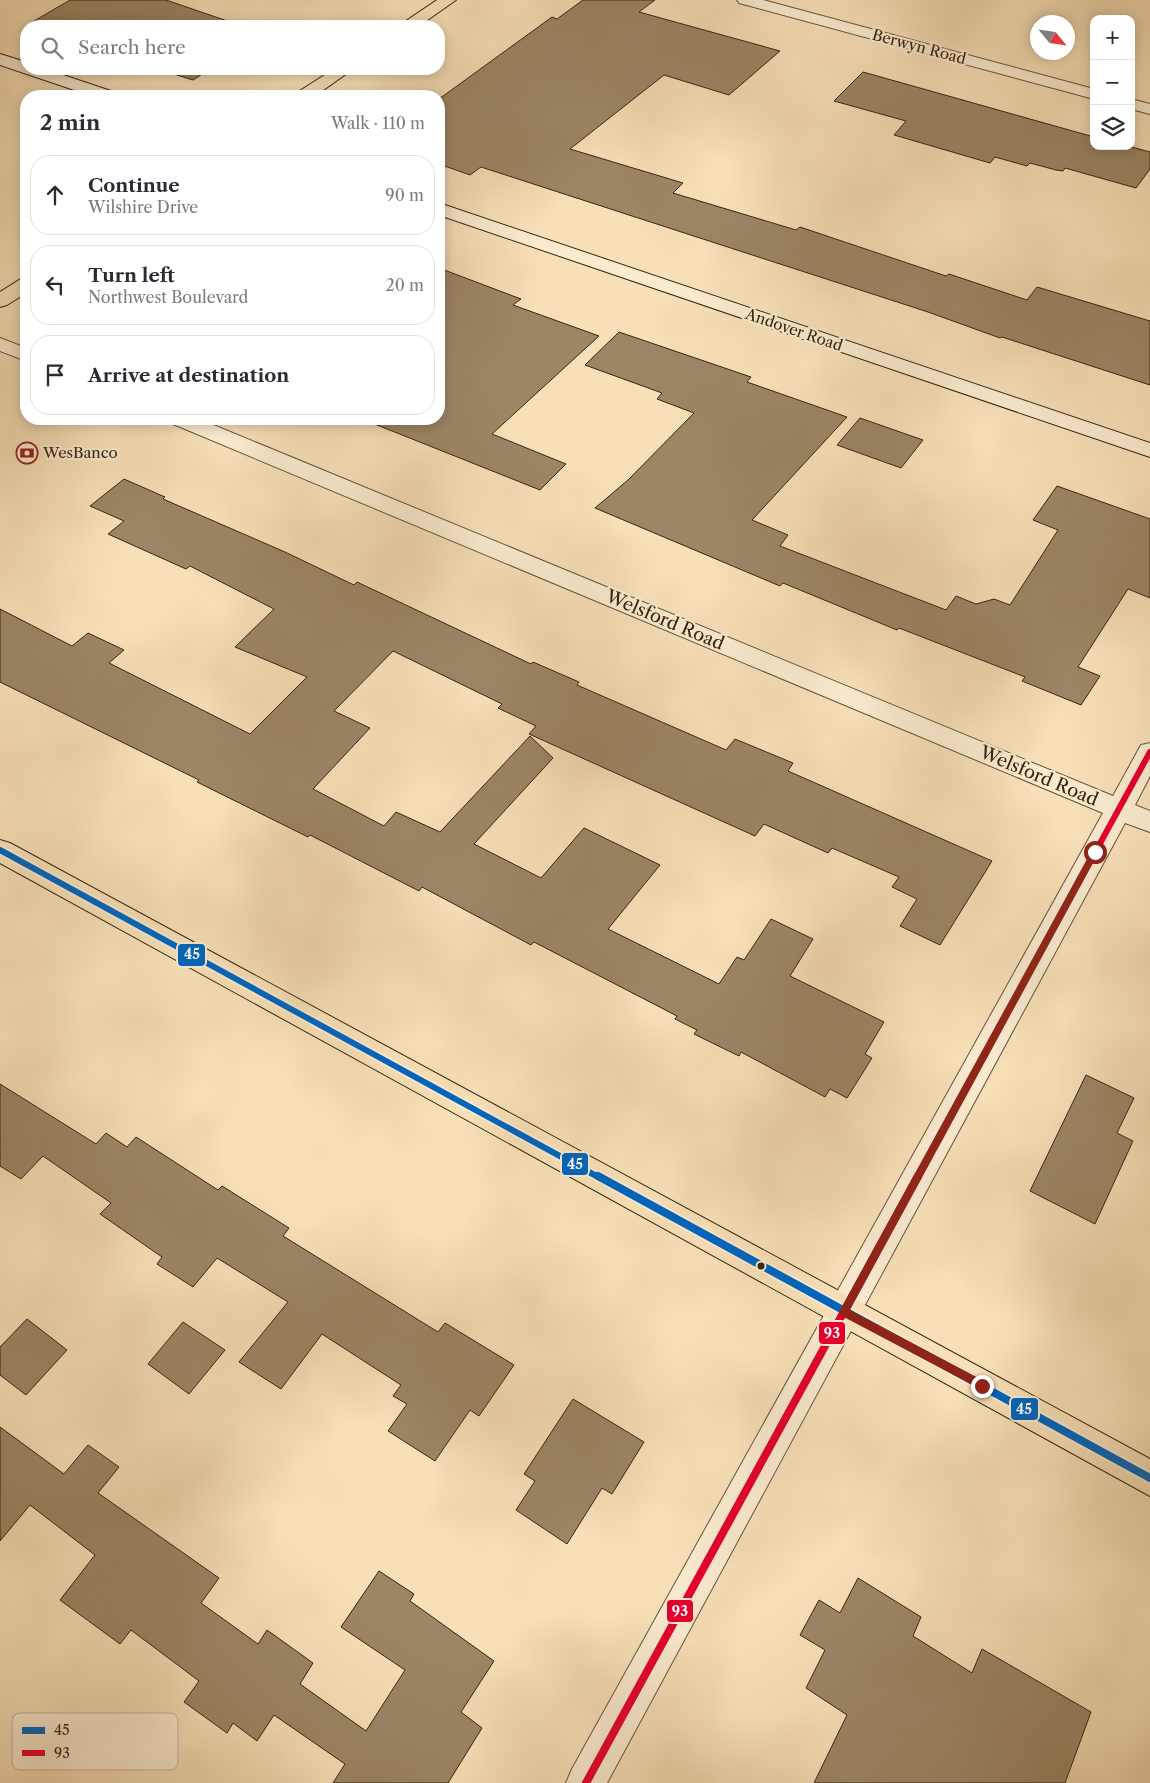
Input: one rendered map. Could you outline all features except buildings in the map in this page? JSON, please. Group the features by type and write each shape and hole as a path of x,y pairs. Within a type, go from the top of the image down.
{"main road":[{"path":"418,20 448,0"},
{"path":"313,90 337,75"},
{"path":"0,301 20,288"},
{"path":"0,850 1150,1478"}],"street":[{"name":"Berwyn Road","path":"745,0 1090,93"},
{"path":"0,59 20,65"},
{"path":"48,75 91,90"},
{"path":"1135,105 1150,109"},
{"name":"Andover Road","path":"445,211 1150,450"},
{"path":"0,344 20,352"},
{"name":"Welsford Road","path":"195,425 1150,822"},
{"path":"586,1783 1150,752"}],"transit line":[{"name":"93","path":"586,1783 1150,752"},
{"name":"45","path":"0,850 1150,1478"}],"place":[{"name":"WesBanco","path":"27,453"}],"route":[{"path":"982,1386 844,1312 1095,852"}]}
